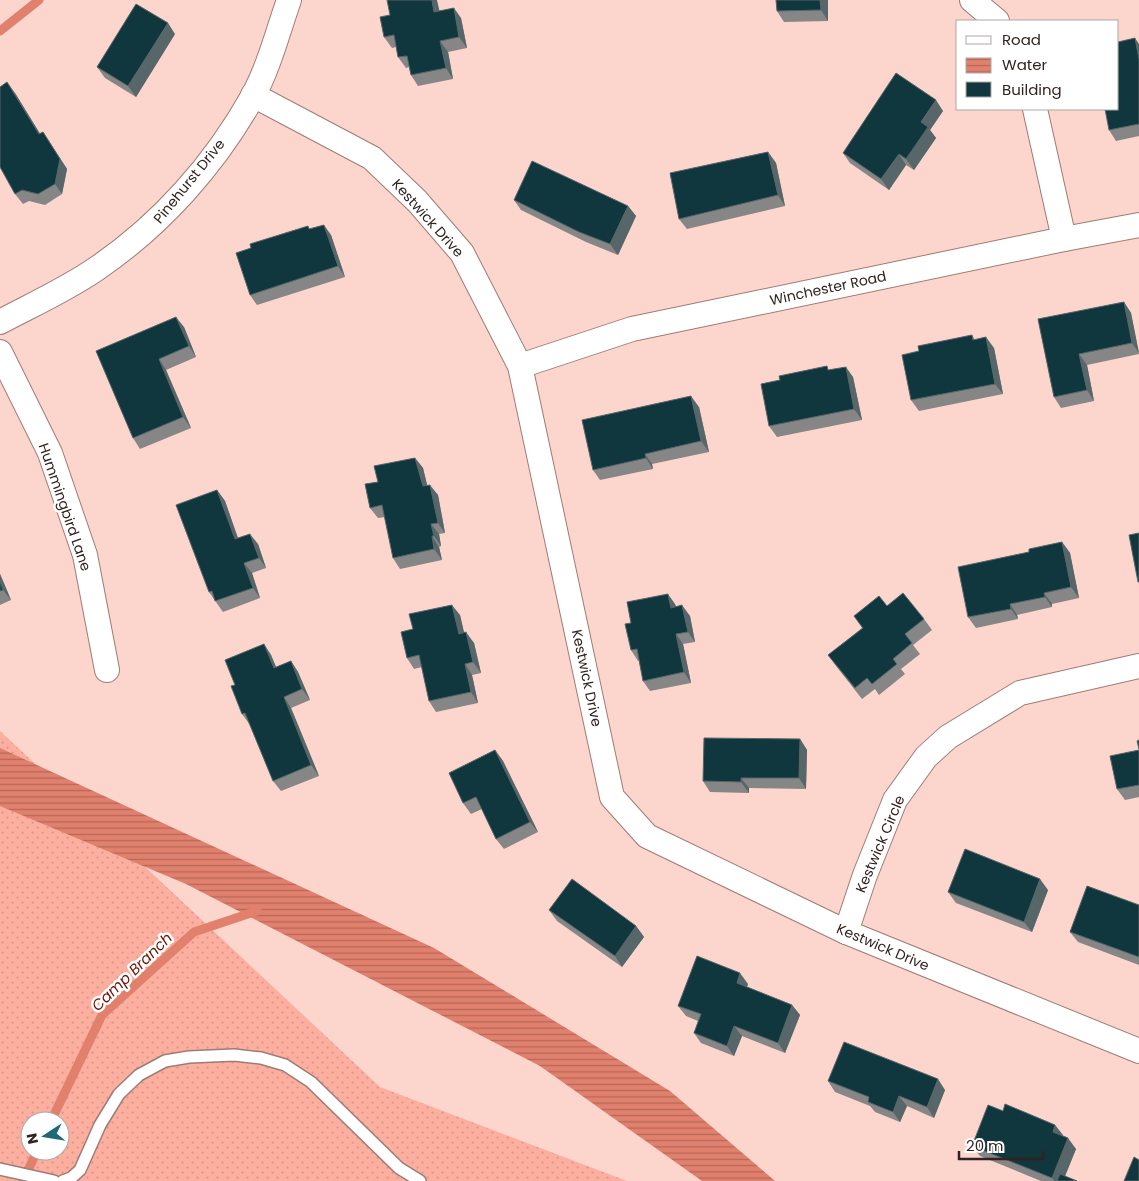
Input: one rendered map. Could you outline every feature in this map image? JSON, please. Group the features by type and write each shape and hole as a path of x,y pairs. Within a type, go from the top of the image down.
{"street":[{"name":"Pinehurst Drive","path":"0,322 95,270 133,242 165,214 210,160 253,95 289,0"},
{"path":"972,0 997,20"},
{"name":"Kestwick Drive","path":"253,95 372,158 417,200 462,253 520,366 612,797 647,836 846,932 1139,1051"},
{"path":"1035,110 1064,239"},
{"name":"Winchester Road","path":"520,366 632,330 1064,239 1139,225"},
{"name":"Hummingbird Lane","path":"0,352 50,452 84,555 107,670"},
{"name":"Kestwick Circle","path":"846,932 865,875 896,800 926,757 948,737 1020,693 1139,666"}],"lane":[{"path":"63,1181 71,1178 80,1170 100,1125 118,1094 139,1075 165,1061 189,1057 234,1055 261,1058 285,1065 311,1082 399,1168 420,1181"},
{"path":"5,1171 54,1181"}],"shaded area":[{"path":"0,731 380,1087 627,1181 0,1181"}],"water":[{"path":"0,748 434,948 670,1091 775,1181 702,1181 540,1066 186,884 0,806"}],"building":[{"path":"387,0 432,0 434,12 454,8 459,37 440,41 446,68 411,75 407,56 398,57 394,35 384,37 380,17 390,15"},
{"path":"776,0 820,0 821,10 777,11"},
{"path":"136,4 168,23 128,86 97,67"},
{"path":"1135,38 1139,59 1139,124 1109,130 1105,110 1119,110 1119,42"},
{"path":"896,73 936,100 921,122 928,127 906,159 899,154 881,179 843,153"},
{"path":"7,82 39,134 43,132 60,159 55,184 38,194 22,190 15,194 0,167 0,87"},
{"path":"768,152 778,195 679,219 670,173"},
{"path":"532,161 628,206 610,244 579,232 514,200"},
{"path":"324,225 338,266 250,295 236,253 251,248 250,244 308,226 309,229"},
{"path":"1124,302 1132,343 1079,354 1087,390 1054,397 1038,319"},
{"path":"176,317 189,346 159,359 183,417 133,438 96,351"},
{"path":"972,335 973,340 986,337 995,384 911,400 902,355 919,351 918,346"},
{"path":"827,366 828,370 846,367 854,409 769,426 761,384 780,380 779,376"},
{"path":"691,396 701,441 645,454 646,458 593,470 582,420"},
{"path":"415,458 423,486 430,485 438,523 431,524 434,536 432,536 434,549 393,558 382,505 370,508 365,484 378,482 374,466"},
{"path":"217,490 235,539 250,534 259,558 244,563 253,588 215,601 212,591 209,592 176,505"},
{"path":"1139,533 1139,582 1138,582 1129,535"},
{"path":"1062,542 1071,587 1044,593 1045,597 1010,604 1011,609 968,617 958,567 1029,552 1029,549"},
{"path":"903,593 924,619 905,634 912,643 893,659 897,664 872,684 867,678 855,688 828,655 863,628 854,616 879,596 887,606"},
{"path":"668,594 671,608 682,605 688,632 676,634 684,672 643,681 637,649 631,650 625,624 631,623 627,602"},
{"path":"452,605 459,634 466,632 473,662 465,664 471,692 429,701 419,655 407,658 401,632 413,629 409,614"},
{"path":"264,644 274,668 291,661 302,689 284,697 311,765 273,781 245,713 242,714 231,686 235,685 225,660"},
{"path":"704,738 800,739 799,778 741,778 741,782 703,781"},
{"path":"495,750 530,822 496,839 476,797 463,803 449,773"},
{"path":"1139,750 1139,785 1117,789 1110,756"},
{"path":"965,849 1040,879 1024,922 948,892"},
{"path":"572,879 636,926 615,956 549,910"},
{"path":"1087,886 1139,905 1139,957 1070,932"},
{"path":"697,956 740,973 737,983 792,1005 778,1043 734,1026 727,1046 694,1033 701,1014 678,1006"},
{"path":"844,1042 938,1079 927,1107 899,1096 893,1112 868,1102 869,1097 828,1081"},
{"path":"1005,1104 1055,1125 1053,1132 1068,1138 1052,1178 972,1146 988,1105 1003,1111"},
{"path":"1134,1157 1139,1160 1139,1181 1124,1181"},
{"path":"1060,1174 1077,1181 1057,1181"}],"waterway":[{"path":"0,31 39,0"},
{"name":"Camp Branch","path":"56,1111 102,1015 194,932 257,911"},
{"name":"Camp Branch","path":"23,1181 32,1161"}]}
